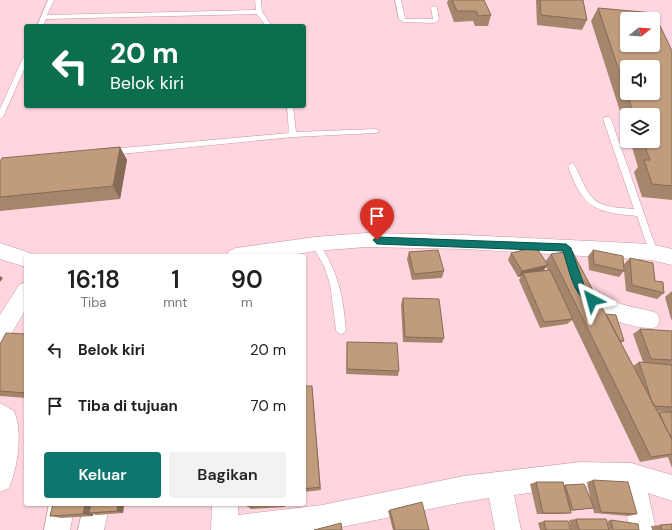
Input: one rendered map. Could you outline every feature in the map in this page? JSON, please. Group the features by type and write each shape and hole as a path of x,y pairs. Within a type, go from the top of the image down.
{"street":[{"path":"249,254 315,244 400,240 651,252 672,257"},
{"path":"566,248 584,294 605,307 650,320"},
{"path":"0,251 24,258"},
{"path":"0,334 24,294"},
{"path":"0,415 6,419 8,434 0,479"},
{"path":"225,506 224,530 322,518 464,489 580,474 631,476 672,488"},
{"path":"631,476 643,530"},
{"path":"499,485 508,530"},
{"path":"57,530 62,506"},
{"path":"91,530 97,506"}],"lane":[{"path":"41,24 51,0"},
{"path":"258,0 259,12 268,24"},
{"path":"398,0 402,19 405,21 434,21 436,20 434,8"},
{"path":"43,17 259,12"},
{"path":"0,117 24,63"},
{"path":"290,108 293,136"},
{"path":"607,119 640,213 651,252"},
{"path":"103,153 293,136 376,132"},
{"path":"572,166 577,182 592,203 605,210 640,213"},
{"path":"315,244 333,273 338,294 340,330"}],"building":[{"path":"452,0 484,0 491,15 478,16 476,11 457,11"},
{"path":"540,0 583,0 587,20 541,15"},
{"path":"598,8 643,12 620,12 620,52 660,52 660,26 672,51 672,186 652,184 644,160 650,160 646,148 660,148 660,108 632,108 629,100 660,100 660,60 620,60 620,73"},
{"path":"120,147 113,186 0,197 0,162 2,158"},
{"path":"536,247 548,265 522,271 511,253"},
{"path":"438,250 444,271 414,274 409,252"},
{"path":"593,250 623,256 624,271 594,264"},
{"path":"572,251 672,439 672,454 651,457 551,254"},
{"path":"630,258 653,263 655,281 663,282 664,293 632,285"},
{"path":"550,270 573,319 544,322 523,273"},
{"path":"403,298 439,299 444,338 405,337"},
{"path":"606,314 616,315 624,341 620,341"},
{"path":"640,329 672,331 672,360 651,359"},
{"path":"6,333 24,334 24,393 0,391 0,344"},
{"path":"347,342 397,343 399,371 347,369"},
{"path":"639,362 672,365 672,407 654,406"},
{"path":"306,386 312,386 320,487 306,489"},
{"path":"659,412 672,412 672,439 665,426"},
{"path":"593,480 628,482 637,514 601,512"},
{"path":"536,482 563,482 571,513 543,513"},
{"path":"584,484 594,508 573,510 565,485"},
{"path":"422,502 429,530 395,530 390,510"},
{"path":"52,506 85,506 83,514 50,516"},
{"path":"91,506 118,506 117,511 89,513"},
{"path":"576,519 606,519 609,530 579,530"},
{"path":"611,520 638,524 639,530 613,530"},
{"path":"544,521 568,521 571,530 546,530"},
{"path":"341,523 342,530 314,530"},
{"path":"672,524 672,530 662,530 660,525"}],"route":[{"path":"377,240 465,242 566,248 584,294 592,300"}]}
